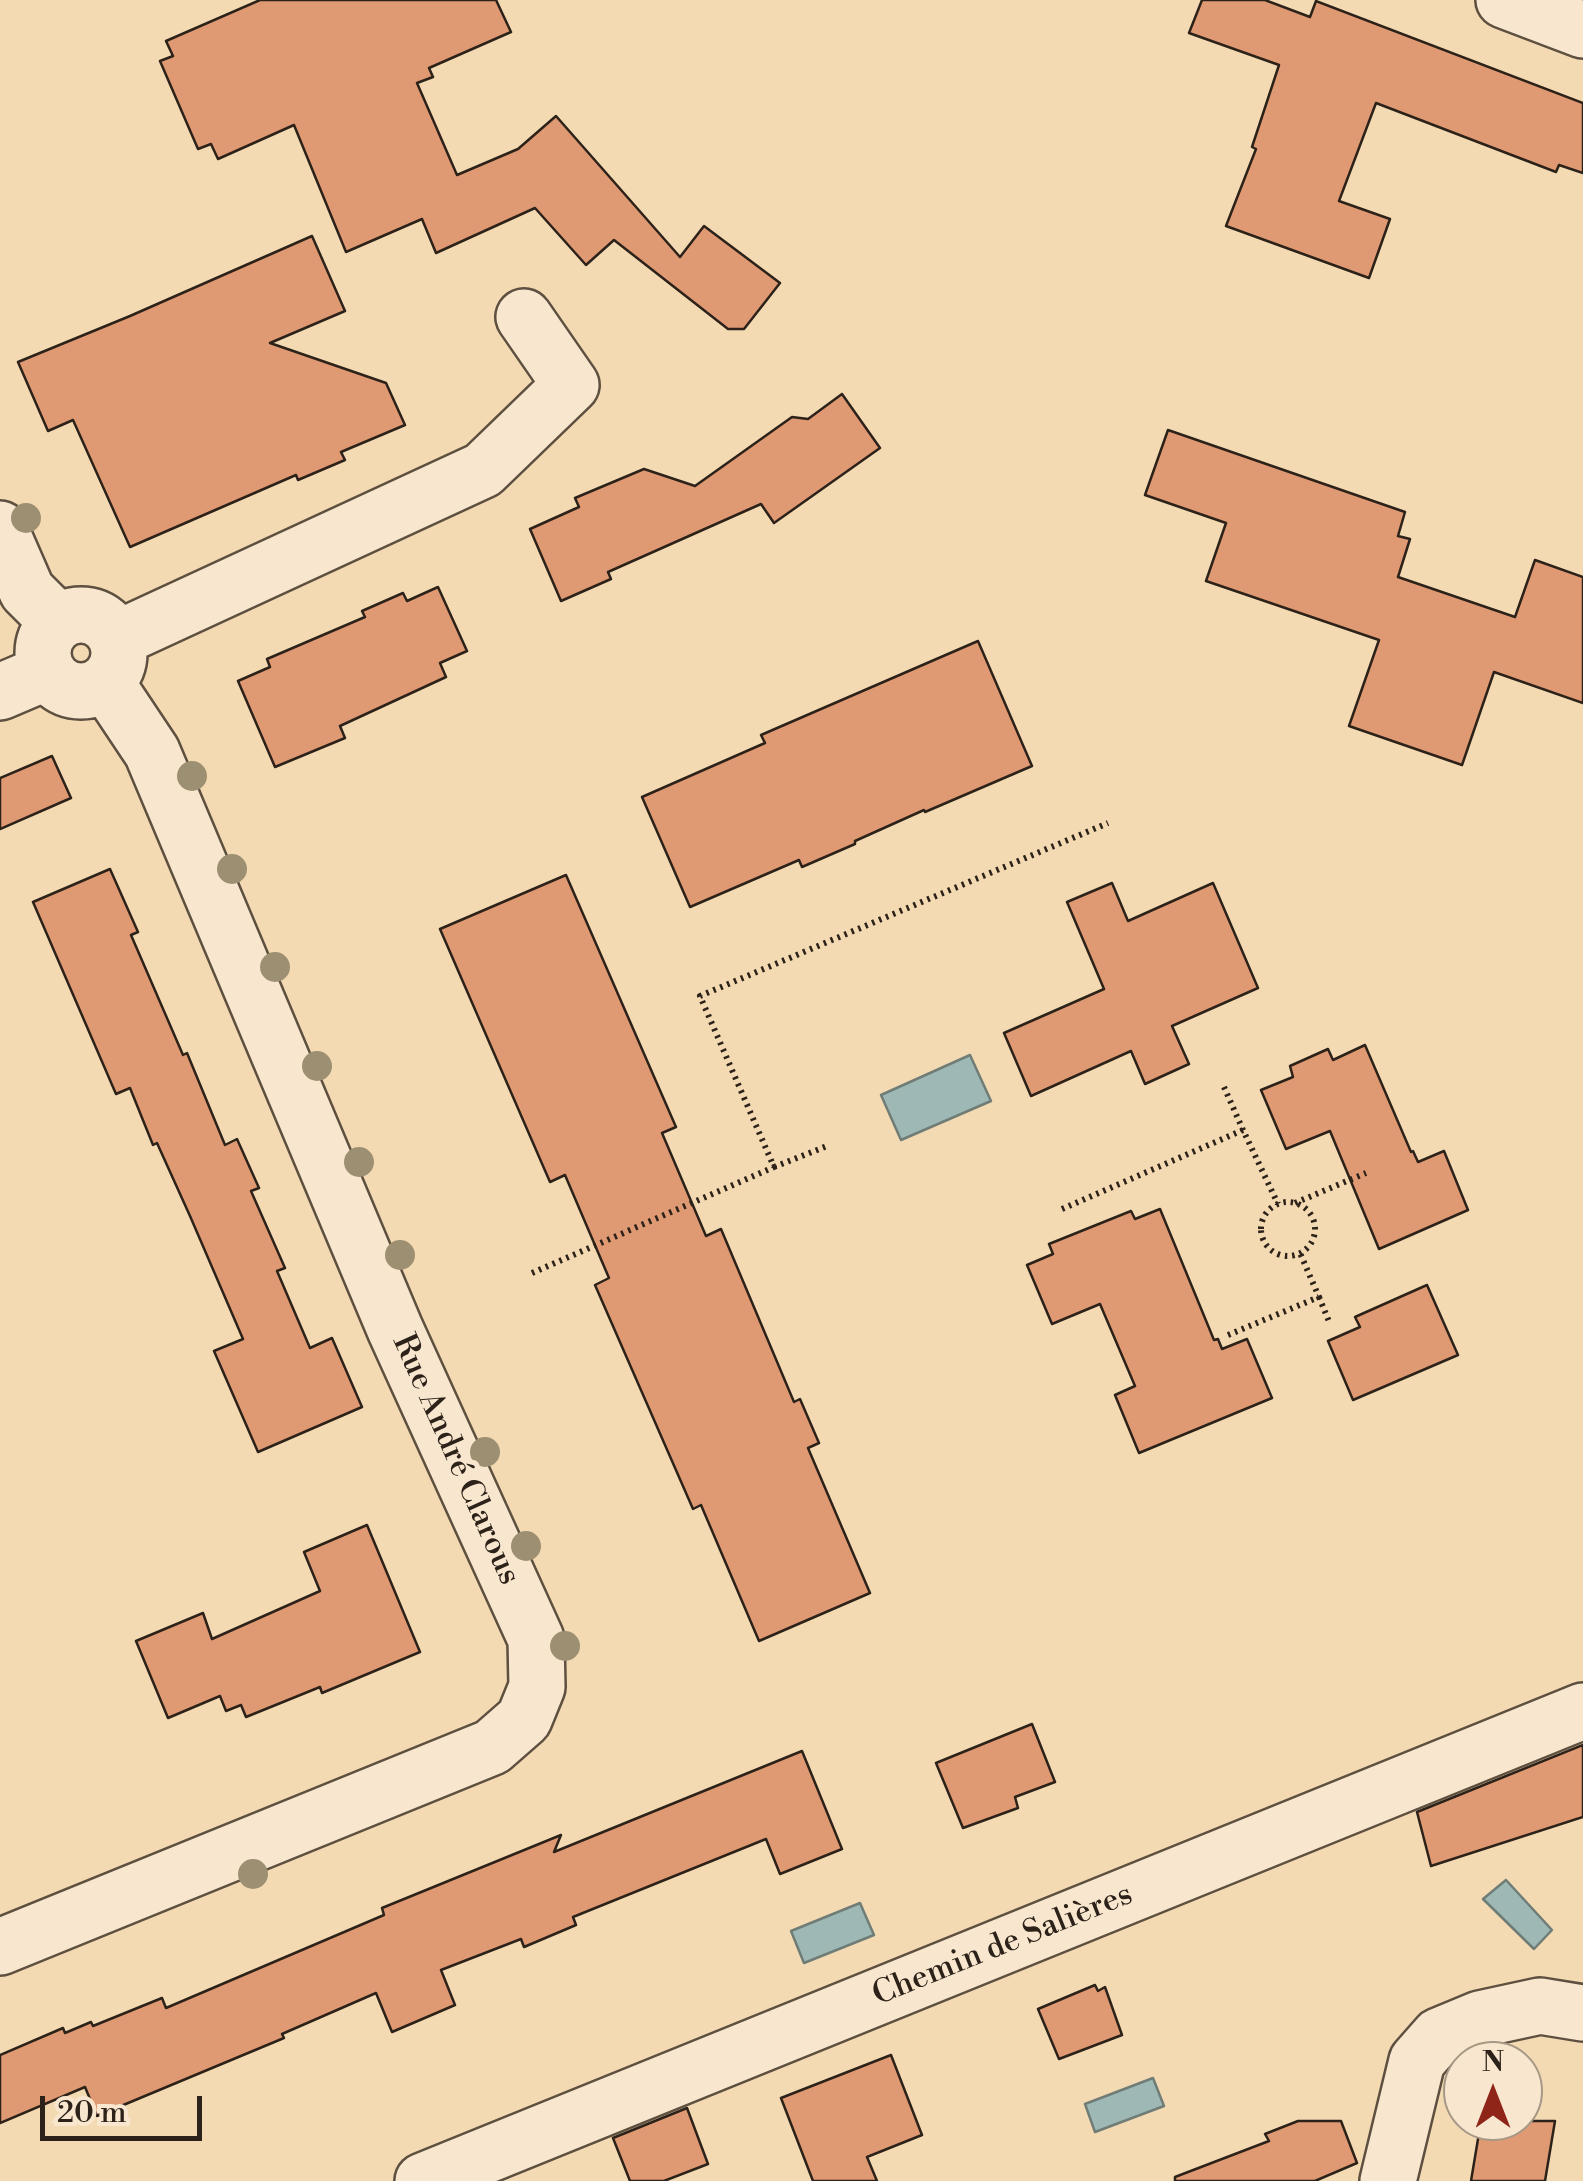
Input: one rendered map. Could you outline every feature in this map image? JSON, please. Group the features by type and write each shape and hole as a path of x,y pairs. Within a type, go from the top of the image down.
{"street":[{"path":"1504,0 1583,30"},
{"path":"0,529 27,592 35,662 61,686 87,692 112,661 484,470 571,385 524,317"},
{"name":"Rue André Clarous","path":"0,1946 492,1747 524,1719 538,1688 536,1639 396,1329 112,661"},
{"name":"Chemin de Salières","path":"423,2181 1583,1711"},
{"path":"1388,2181 1417,2060 1439,2036 1480,2019 1540,2006 1583,2013"}],"path":[{"path":"774,1167 700,996 1108,823"},
{"path":"1224,1086 1278,1204"},
{"path":"1062,1208 1243,1130"},
{"path":"532,1273 827,1146"},
{"path":"1294,1203 1308,1211 1315,1231 1300,1253 1281,1255 1265,1242 1261,1226 1267,1212 1278,1204 1294,1203 1366,1173"},
{"path":"1300,1253 1330,1324"},
{"path":"1228,1335 1320,1297"}],"water":[{"path":"970,1055 991,1101 901,1140 881,1095"},
{"path":"1506,1880 1552,1930 1534,1949 1483,1899"},
{"path":"860,1903 874,1935 804,1963 791,1931"},
{"path":"1153,2078 1164,2106 1095,2132 1085,2104"}],"building":[{"path":"260,0 496,0 511,32 429,68 433,77 417,83 457,175 518,149 556,116 680,257 704,226 780,283 744,329 728,329 614,240 586,265 535,208 436,253 422,219 346,252 294,125 218,159 211,144 198,149 160,61 173,56 166,41"},
{"path":"1202,0 1265,0 1310,17 1316,1 1583,103 1583,173 1559,165 1556,172 1376,103 1339,201 1390,219 1369,278 1226,226 1256,149 1252,147 1279,65 1189,33"},
{"path":"312,236 345,311 270,343 386,383 405,425 341,452 345,460 298,480 296,475 130,547 73,420 48,431 18,362"},
{"path":"842,394 880,448 774,523 761,504 608,572 611,579 561,601 530,529 579,507 575,498 644,469 695,486 792,417 808,419"},
{"path":"1168,430 1405,512 1398,536 1410,539 1398,577 1515,617 1535,560 1583,577 1583,703 1494,672 1462,765 1349,726 1379,640 1206,581 1226,523 1145,495"},
{"path":"438,587 467,651 440,663 446,677 340,726 345,738 275,767 238,681 270,667 267,659 365,617 362,611 403,593 407,601"},
{"path":"978,641 1032,766 924,810 802,867 799,860 690,907 642,797 765,743 761,735"},
{"path":"52,756 71,798 0,829 0,778"},
{"path":"110,869 138,932 131,935 225,1145 237,1139 259,1188 251,1191 285,1268 277,1271 310,1348 332,1338 362,1407 258,1452 214,1351 243,1339 130,1088 116,1094 33,902"},
{"path":"566,875 676,1127 662,1133 706,1236 721,1229 794,1402 800,1399 819,1443 808,1448 870,1593 759,1641 701,1505 693,1509 595,1285 609,1278 565,1175 550,1182 440,929"},
{"path":"1112,883 1128,921 1213,883 1258,988 1172,1026 1189,1064 1145,1084 1131,1051 1031,1096 1004,1033 1104,989 1067,902"},
{"path":"1365,1045 1411,1152 1418,1162 1444,1151 1468,1210 1379,1249 1330,1131 1286,1149 1261,1090 1293,1077 1290,1066 1328,1049 1333,1060"},
{"path":"1160,1209 1214,1340 1218,1339 1222,1349 1247,1339 1272,1398 1139,1453 1115,1395 1135,1386 1100,1304 1052,1324 1027,1265 1053,1254 1049,1244 1131,1211 1135,1219"},
{"path":"1427,1285 1458,1355 1353,1400 1328,1341 1360,1327 1355,1317"},
{"path":"367,1525 420,1652 322,1693 320,1687 246,1717 241,1705 226,1711 220,1696 168,1718 136,1641 203,1613 212,1639 320,1591 304,1552"},
{"path":"1032,1724 1055,1782 1015,1797 1018,1808 963,1828 936,1763"},
{"path":"1583,1745 1583,1817 1431,1866 1417,1812"},
{"path":"802,1751 842,1849 780,1874 766,1839 573,1917 576,1925 524,1947 521,1939 441,1970 455,2005 392,2032 376,1993 282,2034 284,2038 97,2116 85,2087 0,2123 0,2055 63,2028 65,2033 91,2022 93,2026 162,1998 166,2008 384,1915 382,1908 561,1835 554,1852"},
{"path":"1095,1985 1098,1991 1105,1987 1122,2035 1059,2059 1038,2009"},
{"path":"891,2055 922,2135 867,2157 877,2181 813,2181 781,2098"},
{"path":"687,2108 708,2164 664,2181 630,2181 613,2138"},
{"path":"1298,2121 1341,2121 1357,2163 1315,2181 1175,2181 1175,2177 1269,2141 1265,2134"},
{"path":"1543,2121 1555,2121 1545,2181 1471,2181 1478,2141 1543,2141"}]}
